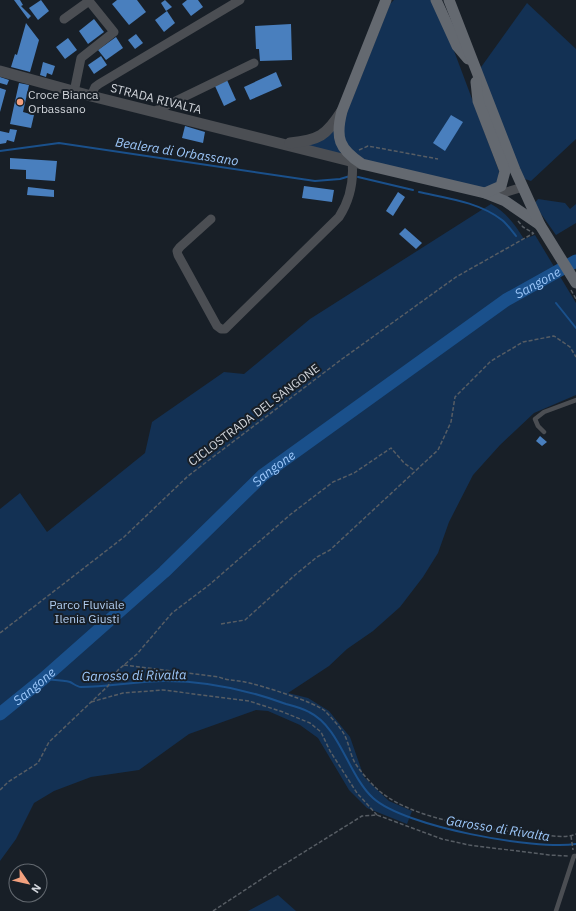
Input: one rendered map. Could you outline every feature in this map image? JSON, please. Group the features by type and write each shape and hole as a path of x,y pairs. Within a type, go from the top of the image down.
{"main road":[{"path":"436,0 457,46 474,67 478,101 505,171 501,186 485,193"},
{"path":"449,0 474,67 540,229 576,283"},
{"path":"387,2 342,110 338,124 338,134 342,147 354,160 485,193 505,201 540,229"}],"street":[{"path":"92,96 95,87 99,84 240,0"},
{"path":"64,19 90,1 114,32 81,58 74,92"},
{"path":"155,111 254,63"},
{"name":"STRADA RIVALTA","path":"0,71 74,92 354,160"},
{"name":"STRADA RIVALTA","path":"284,144 308,141 321,137 330,129 342,110"},
{"path":"211,219 177,251 178,256 217,326 221,329 225,329 339,217 348,199 353,182 354,160"},
{"path":"485,193 503,193 523,187"}],"lane":[{"path":"544,432 538,426 535,419 544,412 576,400"},
{"path":"556,911 575,856"}],"path":[{"path":"354,160 368,146 438,159"},
{"name":"CICLOSTRADA DEL SANGONE","path":"0,633 124,536 188,476 342,359 456,277 540,229"},
{"path":"221,624 245,620 295,575 317,557 330,550 438,450 451,422 455,397 490,361 523,342 554,336 570,347 576,357"},
{"path":"0,790 8,782 38,763 49,742 108,686 118,670 137,654 172,613 209,585 291,514 333,482 354,473 391,448 404,463 415,471"},
{"path":"124,665 219,677 226,681 245,682 310,703 324,710 344,735 355,763 375,787 390,798 433,817 508,832 571,836 576,834"},
{"path":"90,702 122,693 163,690 249,701 284,712 310,723 321,732 330,751 357,793 376,815"},
{"path":"213,911 362,816 376,815 442,839 469,845 549,856 575,856 571,836"}],"green space":[{"path":"394,0 433,0 438,8 499,171 498,183 484,189 364,160 345,145 342,125 390,4"},
{"path":"527,3 576,49 576,139 531,181 525,179 518,168 479,70"},
{"path":"334,129 341,152 340,154 307,149 309,144"},
{"path":"538,199 565,203 570,209 576,204 576,223 556,235 534,204"},
{"name":"Parco Fluviale Ilenia Giusti","path":"491,204 506,215 524,239 535,235 576,303 576,395 534,413 500,445 473,475 449,522 438,553 423,577 400,607 373,631 347,649 329,666 288,693 308,698 329,711 350,737 364,777 389,801 412,811 407,824 367,808 349,790 318,738 300,725 268,711 256,710 189,734 139,770 91,777 54,791 34,803 16,839 0,861 0,509 20,493 47,532 145,453 152,422 224,372 244,374 310,319"},
{"path":"278,895 296,911 248,911"}],"building":[{"path":"14,0 20,0 23,5 21,6 31,16 28,19"},
{"path":"41,0 49,11 38,20 29,8"},
{"path":"117,0 137,0 146,12 129,25 112,4"},
{"path":"165,0 172,7 166,11 161,3"},
{"path":"187,0 198,0 203,7 191,16 182,4"},
{"path":"167,11 175,23 164,32 155,20"},
{"path":"94,19 104,32 88,44 79,31"},
{"path":"26,23 39,40 30,72 11,67 15,54 17,55"},
{"path":"291,24 292,60 260,61 259,49 256,49 255,26"},
{"path":"136,34 143,43 135,49 128,40"},
{"path":"116,37 123,48 106,60 98,50"},
{"path":"68,38 77,50 65,59 56,47"},
{"path":"101,56 107,65 94,74 88,65"},
{"path":"43,62 55,66 52,75 47,73 46,77 40,75"},
{"path":"276,72 282,86 250,100 244,87"},
{"path":"0,77 9,80 7,85 0,83"},
{"path":"227,80 236,100 224,106 215,86"},
{"name":"Croce Bianca Orbassano","path":"19,83 29,85 23,112 34,115 31,128 10,124"},
{"path":"0,88 6,90 0,112"},
{"path":"451,115 463,122 445,151 433,143"},
{"path":"185,126 205,132 203,143 182,138"},
{"path":"10,129 17,130 14,142 7,140 6,143 0,144 0,131 9,133"},
{"path":"10,158 57,161 55,181 26,179 26,170 10,169"},
{"path":"304,186 334,190 332,202 302,198"},
{"path":"28,187 54,190 54,197 27,195"},
{"path":"398,192 405,197 393,216 386,211"},
{"path":"405,228 422,243 416,249 399,234"},
{"path":"540,436 547,442 542,446 536,441"}],"waterway":[{"name":"Bealera di Orbassano","path":"0,151 59,143 315,181 340,179 350,176"},
{"name":"Bealera di Orbassano","path":"358,177 413,190"},
{"name":"Bealera di Orbassano","path":"419,192 451,199 483,209 502,220 516,236"},
{"name":"Sangone","path":"0,714 43,679 164,572 263,475 506,300 576,261"},
{"name":"Bealera di Orbassano","path":"556,303 576,328"},
{"name":"Garosso di Rivalta","path":"43,679 67,681 81,687 154,681 180,681 227,687 257,694 304,709 320,719 329,729 364,788 373,798 389,809 440,827 502,840 557,845 576,844"}],"place":[{"name":"Croce Bianca Orbassano","path":"20,102"}]}
